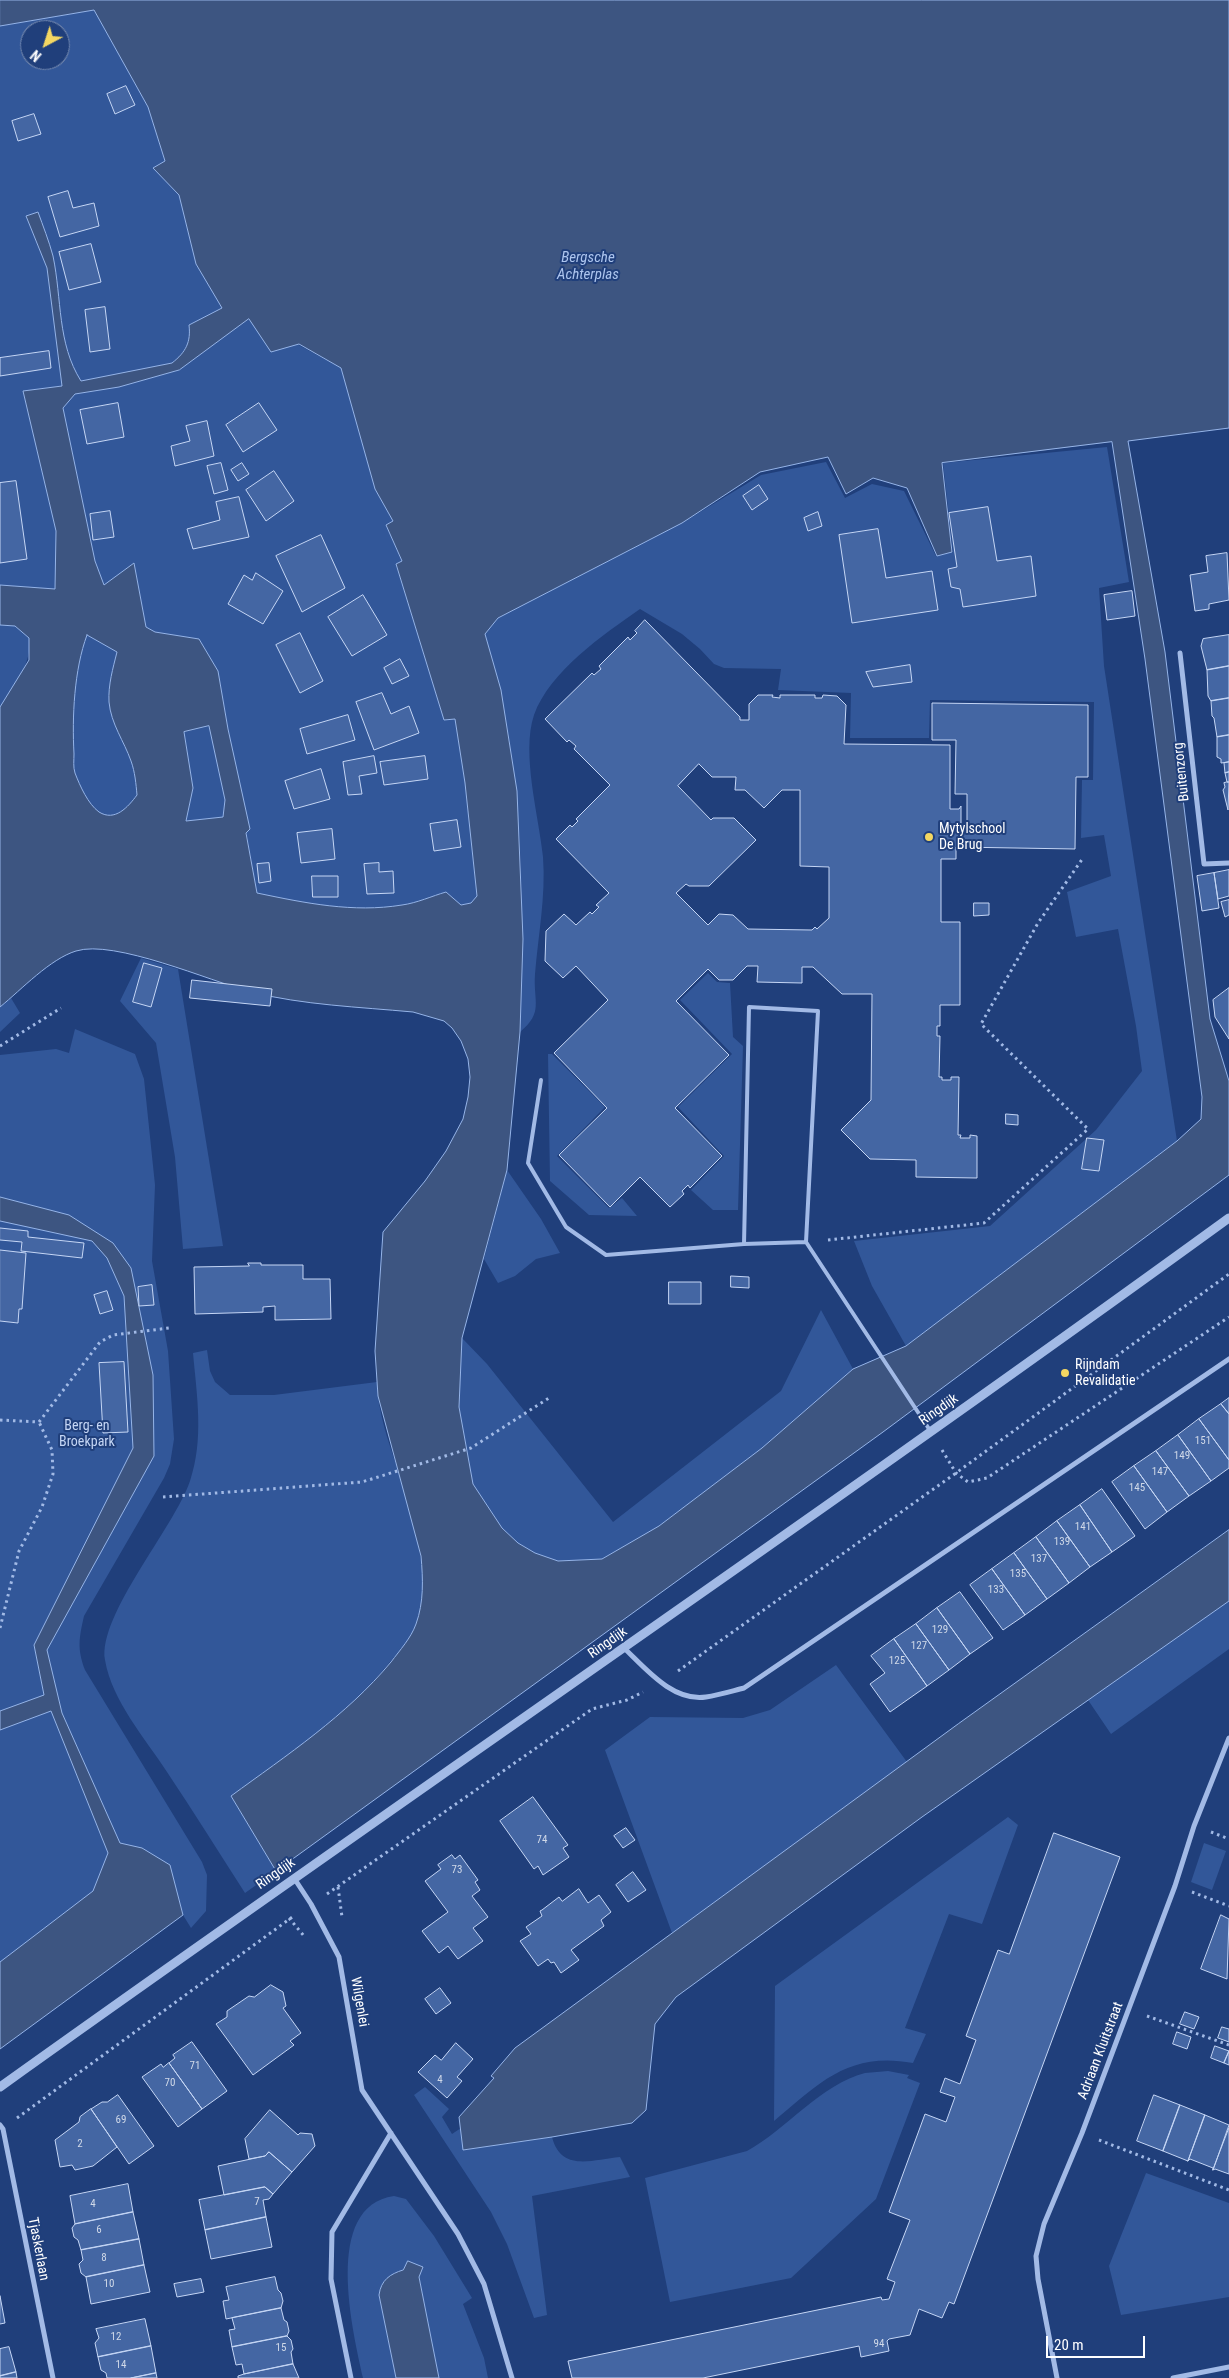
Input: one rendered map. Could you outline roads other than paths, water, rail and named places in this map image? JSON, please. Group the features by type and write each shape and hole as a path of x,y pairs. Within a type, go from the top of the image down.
{"street":[{"name":"Buitenzorg","path":"1180,652 1204,864 1229,863"},
{"name":"Ringdijk","path":"0,2087 294,1878 625,1649 1229,1218"},
{"path":"625,1649 660,1683 687,1695 704,1697 744,1688 1229,1359"},
{"name":"Adriaan Kluitstraat","path":"1057,2378 1038,2279 1036,2256 1044,2224 1082,2133 1175,1886 1194,1826 1229,1738"},
{"name":"Wilgenlei","path":"294,1878 311,1904 339,1957 362,2090 458,2234 484,2284 512,2378"},
{"name":"Tjaskerlaan","path":"1,2127 53,2378"},
{"path":"351,2378 331,2279 332,2232 391,2133"},
{"path":"1173,2378 1229,2367"}],"lane":[{"path":"744,1244 749,1007 818,1011 806,1242 931,1432"},
{"path":"541,1080 528,1163 566,1227 606,1255 744,1244 806,1242"}],"water":[{"name":"Bergsche Achterplas","path":"0,0 1229,0 1229,428 1128,441 1165,652 1210,1019 1229,1081 1229,1175 883,1432 276,1871 231,1796 315,1734 374,1682 402,1648 414,1629 419,1616 422,1590 421,1556 378,1396 375,1351 383,1232 425,1181 446,1151 463,1119 470,1077 468,1059 461,1041 452,1028 444,1021 413,1012 331,1005 251,992 162,963 114,951 93,949 76,951 66,955 46,967 0,1007 0,707 29,660 29,638 15,626 0,625 0,585 55,589 56,531 23,391 62,386 47,268 26,216 38,212 48,239 56,272 64,336 73,366 81,381 172,363 187,346 189,325 222,308 196,264 179,195 153,168 165,161 148,107 94,10 35,20 20,20 20,23 0,26","holes":["249,319 271,352 299,344 341,368 375,489 393,521 386,525 402,561 396,564 444,720 455,719 465,783 477,896 471,903 461,905 446,892 402,905 365,908 329,906 257,893 246,833 250,829 228,729 218,671 199,639 155,632 146,627 134,563 104,585 95,561 63,408 75,394 119,387 179,370","1112,442 1145,659 1202,1097 1201,1119 1177,1141 906,1346 853,1369 762,1448 659,1526 602,1559 558,1561 535,1553 518,1543 502,1528 473,1484 459,1407 462,1338 507,1170 520,1032 523,939 517,791 501,690 485,634 498,618 682,523 760,472 828,457 846,494 873,478 907,488 937,556 952,552 942,463","87,635 117,652 110,683 110,710 128,754 135,778 137,795 121,812 110,815 99,812 91,804 74,771 74,709 79,663","209,726 225,800 223,817 186,821 193,788 184,732"]},
{"path":"0,1197 69,1215 113,1243 131,1268 153,1375 154,1456 47,1650 62,1713 120,1843 142,1848 170,1865 183,1915 0,2049 0,1962 93,1891 108,1853 51,1711 0,1730 0,1711 44,1695 34,1645 133,1448 124,1296 107,1258 92,1241 0,1221"},
{"path":"1229,1530 1229,1601 922,1817 676,1997 655,2024 646,2110 632,2123 463,2150 459,2117 494,2078 491,2076 515,2048 958,1724"},
{"path":"408,2261 423,2267 419,2277 439,2378 396,2378 379,2295 384,2282 394,2273 403,2270"}],"place":[{"name":"Mytylschool De Brug","path":"929,837"},
{"name":"Rijndam Revalidatie","path":"1065,1373"}],"park label":[{"name":"Berg- en Broekpark","path":"87,1434"}]}
